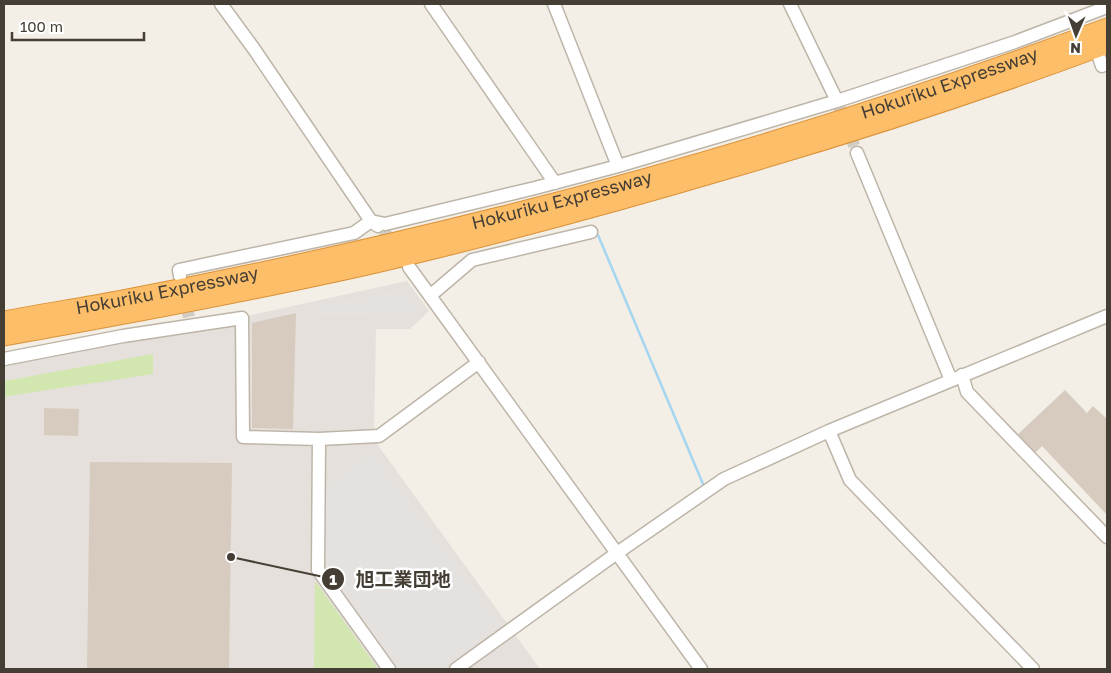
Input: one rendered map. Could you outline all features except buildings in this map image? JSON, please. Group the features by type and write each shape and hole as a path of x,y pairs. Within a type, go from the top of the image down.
{"highway":[{"name":"Hokuriku Expressway","path":"4,321 248,275 501,217 784,138 915,96 1107,28"},
{"name":"Hokuriku Expressway","path":"4,336 250,290 376,263 513,229 641,195 791,150 919,110 1058,62 1103,55"}],"street":[{"path":"222,4 371,221 384,231"},
{"path":"431,4 555,183"},
{"path":"554,4 618,166"},
{"path":"790,4 837,101"},
{"path":"180,276 179,270 354,233 371,221 385,224 618,166 837,101 1083,21 1107,7"},
{"path":"857,153 957,377 967,392 1107,537"},
{"path":"430,295 472,260 591,232"},
{"path":"409,267 701,669"},
{"path":"456,669 617,553 724,479 829,431 1107,316"},
{"path":"4,359 190,321 242,318 243,436 319,439 379,436 479,362"},
{"path":"829,431 850,480 1033,669"},
{"path":"319,439 318,570 389,669"}],"shaded area":[{"path":"407,281 429,311 410,329 376,329 374,432 377,444 540,669 4,669 4,361 247,316"},
{"path":"405,289 418,305 418,318 314,316 314,306"},
{"path":"372,450 503,624 445,669 397,669 326,569 324,486"}],"green space":[{"path":"153,354 153,374 4,398 4,381"},
{"path":"315,581 378,669 314,669"}],"waterway":[{"path":"598,235 703,484"}],"tunnel":[{"path":"837,101 857,153"},
{"path":"384,231 396,249"},
{"path":"184,295 189,317"}],"place":[{"name":"旭工業団地","path":"231,557"}]}
